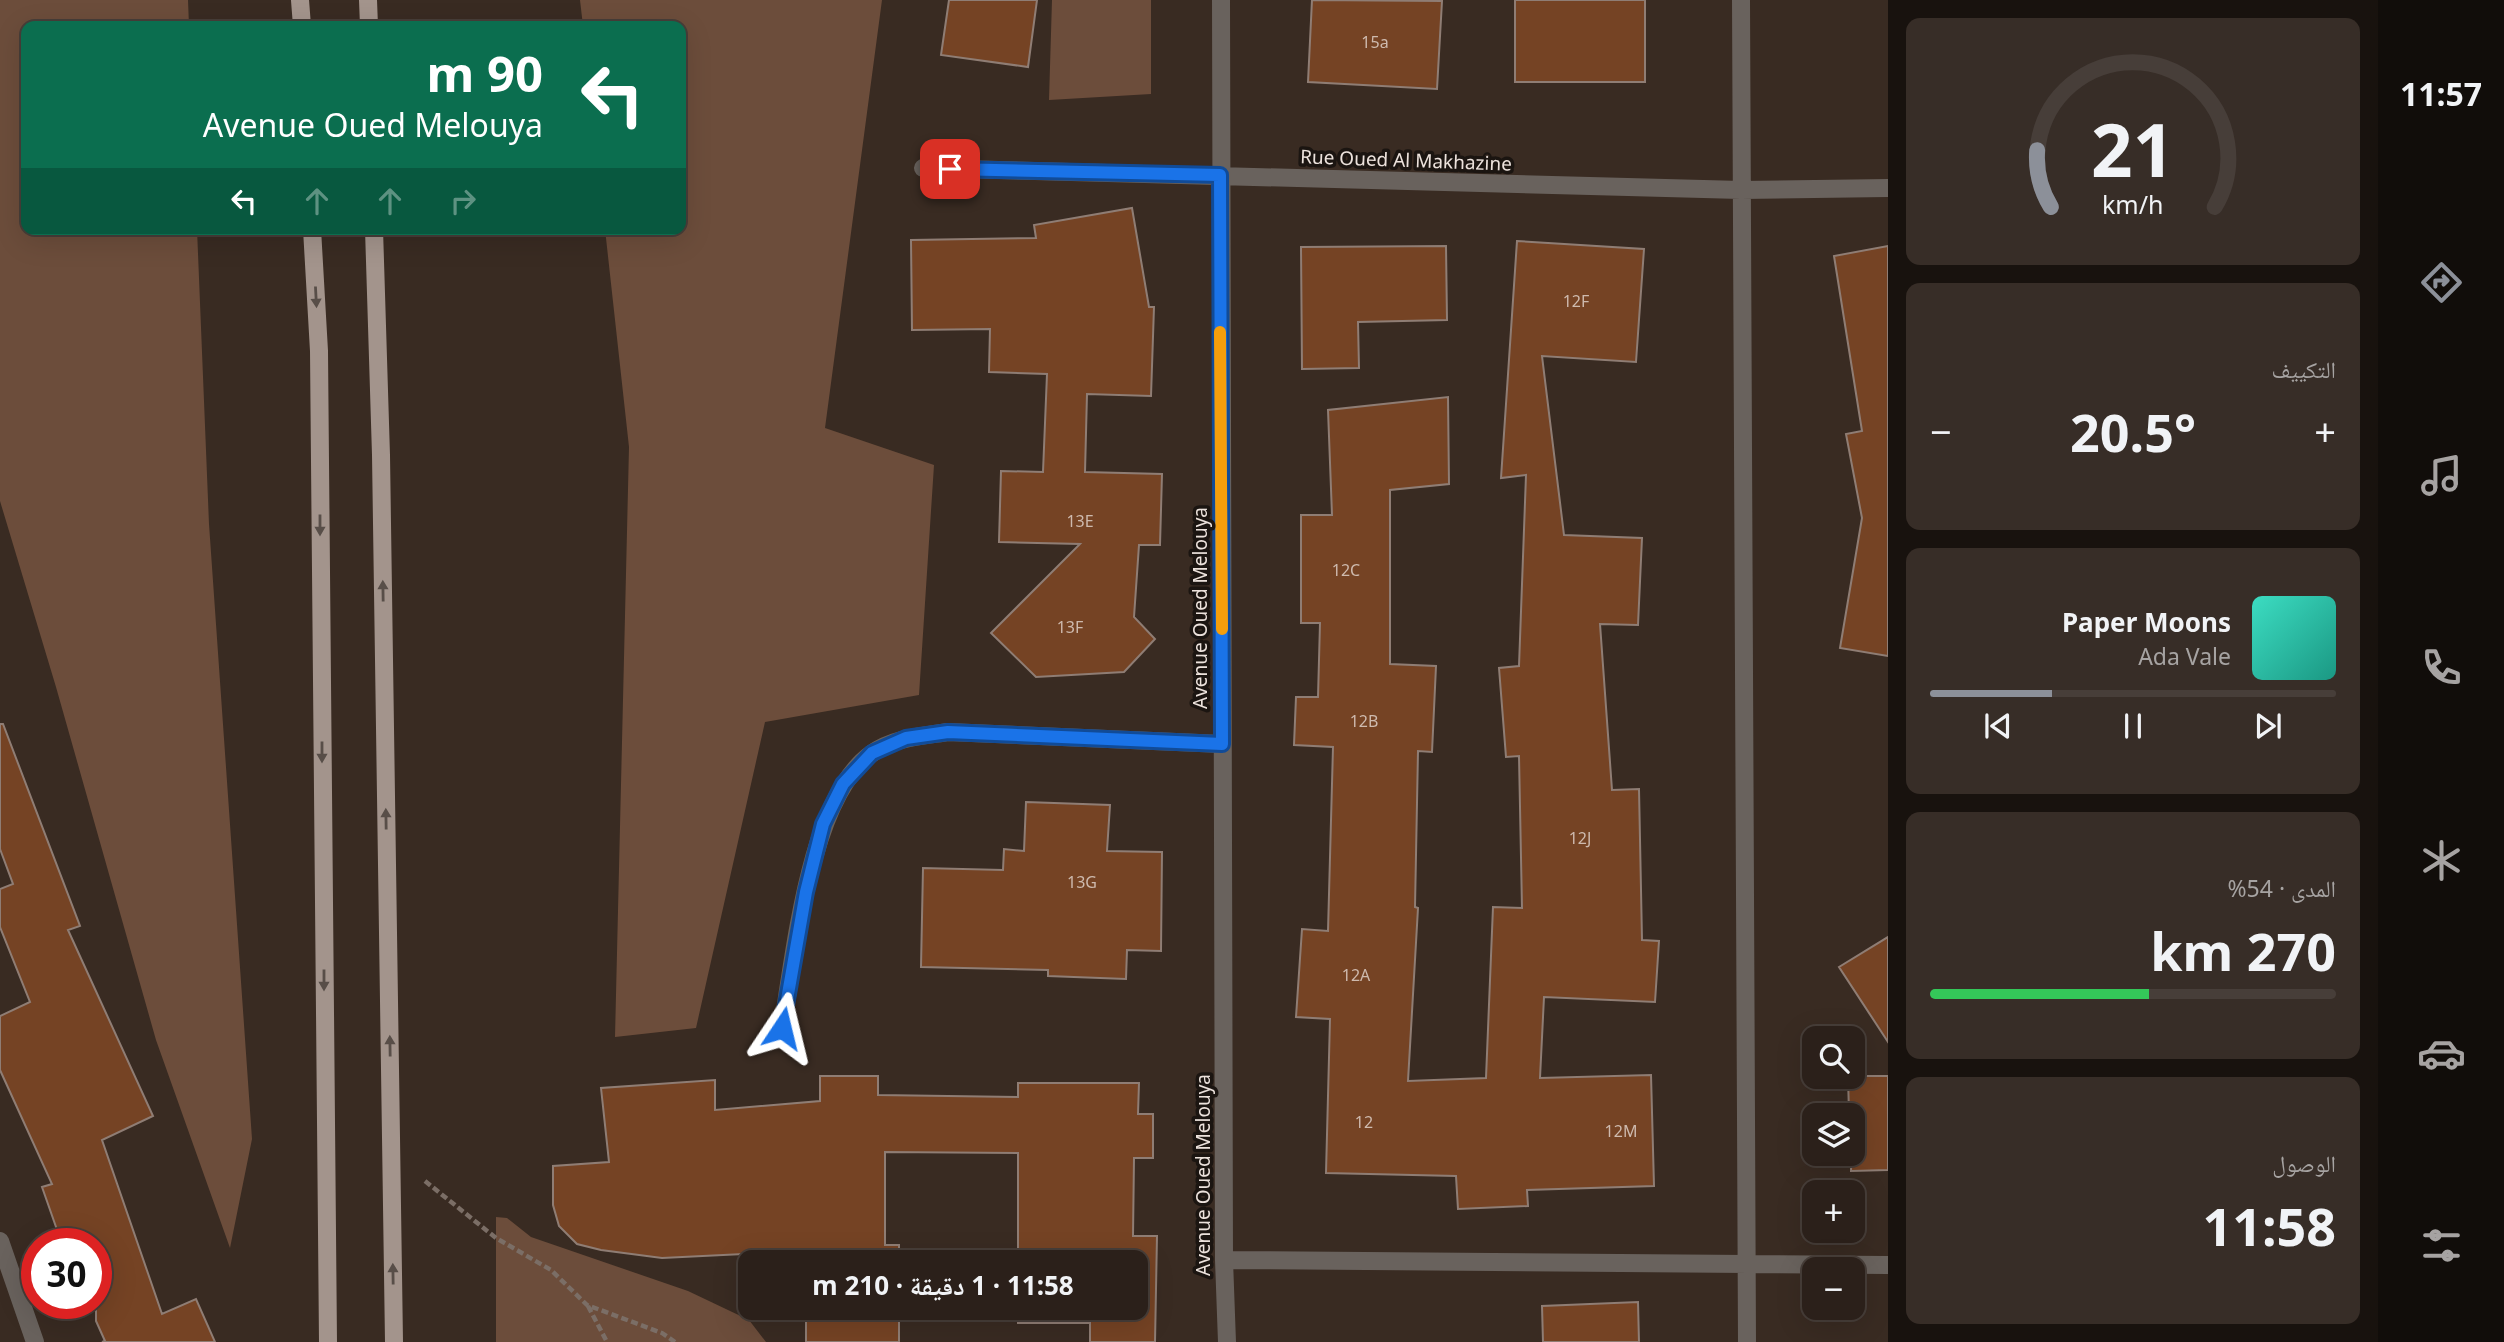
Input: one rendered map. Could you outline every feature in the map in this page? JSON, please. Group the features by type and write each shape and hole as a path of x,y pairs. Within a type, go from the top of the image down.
{"main road":[{"path":"300,0 302,21"},
{"path":"368,0 369,21"},
{"path":"312,235 318,351 328,1342"},
{"path":"374,235 381,469 394,1342"}],"street":[{"name":"Avenue Oued Melouya","path":"1221,0 1224,1260 1227,1342"},
{"path":"1741,0 1747,1342"},
{"name":"Rue Oued Al Makhazine","path":"923,168 1741,190 1888,188"},
{"path":"782,1028 806,892 823,824 843,784 872,753 906,738 948,732 1222,744"},
{"path":"0,1241 36,1342"},
{"path":"1224,1260 1888,1265"}],"path":[{"path":"391,1154 496,1238 551,1270 587,1306 607,1342"},
{"path":"587,1306 662,1333 675,1342"}],"shaded area":[{"path":"0,0 188,0 189,21 21,21 21,235 197,235 209,524 252,1139 230,1248 156,1040 0,501"},
{"path":"580,0 882,0 825,428 934,465 919,695 765,722 696,1028 615,1037 629,447 606,235 686,235 686,21 582,21"},
{"path":"1052,0 1151,0 1151,94 1049,100"},
{"path":"496,1217 507,1218 531,1237 688,1291 738,1315 738,1320 749,1320 766,1342 496,1342"}],"building":[{"path":"949,0 1037,0 1028,67 941,55"},
{"path":"1312,0 1442,1 1437,89 1308,82"},
{"path":"1515,0 1645,0 1645,82 1515,82"},
{"path":"1132,208 1149,307 1154,307 1151,396 1087,394 1085,472 1162,474 1160,545 1139,545 1134,617 1155,639 1124,672 1036,677 991,633 1080,544 999,542 1001,471 1043,472 1047,374 989,372 990,329 912,330 911,240 1036,238 1034,225"},
{"path":"1517,241 1644,249 1636,362 1542,356 1564,535 1642,538 1638,625 1600,624 1612,790 1639,789 1642,940 1659,941 1655,1002 1544,997 1540,1078 1651,1075 1654,1186 1527,1190 1528,1206 1458,1209 1456,1176 1326,1173 1330,1019 1296,1017 1302,929 1328,931 1333,747 1294,745 1296,697 1318,697 1320,623 1301,623 1301,515 1332,515 1328,410 1448,397 1449,484 1390,490 1390,664 1436,666 1432,752 1418,751 1415,907 1418,908 1408,1081 1486,1078 1493,907 1522,908 1519,756 1506,757 1499,668 1519,666 1526,475 1501,478"},
{"path":"1446,246 1447,320 1358,322 1359,368 1302,369 1301,247"},
{"path":"1888,246 1888,656 1840,648 1862,518 1846,434 1862,431 1834,256"},
{"path":"0,724 3,724 80,926 68,930 153,1116 102,1140 162,1314 196,1299 215,1342 102,1342 105,1341 96,1319 112,1319 112,1228 56,1228 42,1187 52,1184 0,1070 0,1016 30,1002 0,927 0,889 13,884 0,849"},
{"path":"1026,802 1110,805 1107,851 1162,852 1161,951 1127,950 1126,979 1048,976 1048,970 921,967 923,868 1003,870 1004,849 1024,851"},
{"path":"1888,937 1888,1042 1839,967"},
{"path":"820,1076 878,1076 878,1095 1018,1097 1018,1083 1139,1083 1138,1114 1153,1114 1153,1158 1134,1158 1133,1236 1157,1236 1155,1342 1090,1342 1090,1323 1018,1323 1018,1320 1148,1320 1148,1250 1018,1250 1018,1153 885,1152 885,1245 899,1245 899,1250 738,1250 738,1254 662,1258 577,1244 559,1226 553,1205 553,1166 609,1162 601,1088 715,1080 715,1110 820,1101"},
{"path":"1865,1076 1888,1076 1888,1170 1851,1171 1851,1166 1865,1166 1865,1103 1849,1103 1848,1089 1865,1089"},
{"path":"1638,1302 1639,1342 1543,1342 1542,1306"},
{"path":"806,1320 899,1320 899,1342 806,1342"}],"slow traffic":[{"path":"1220,332 1222,629"}],"route":[{"path":"782,1028 806,892 823,824 843,784 872,753 906,738 948,732 1222,744 1220,175 950,169"}]}
